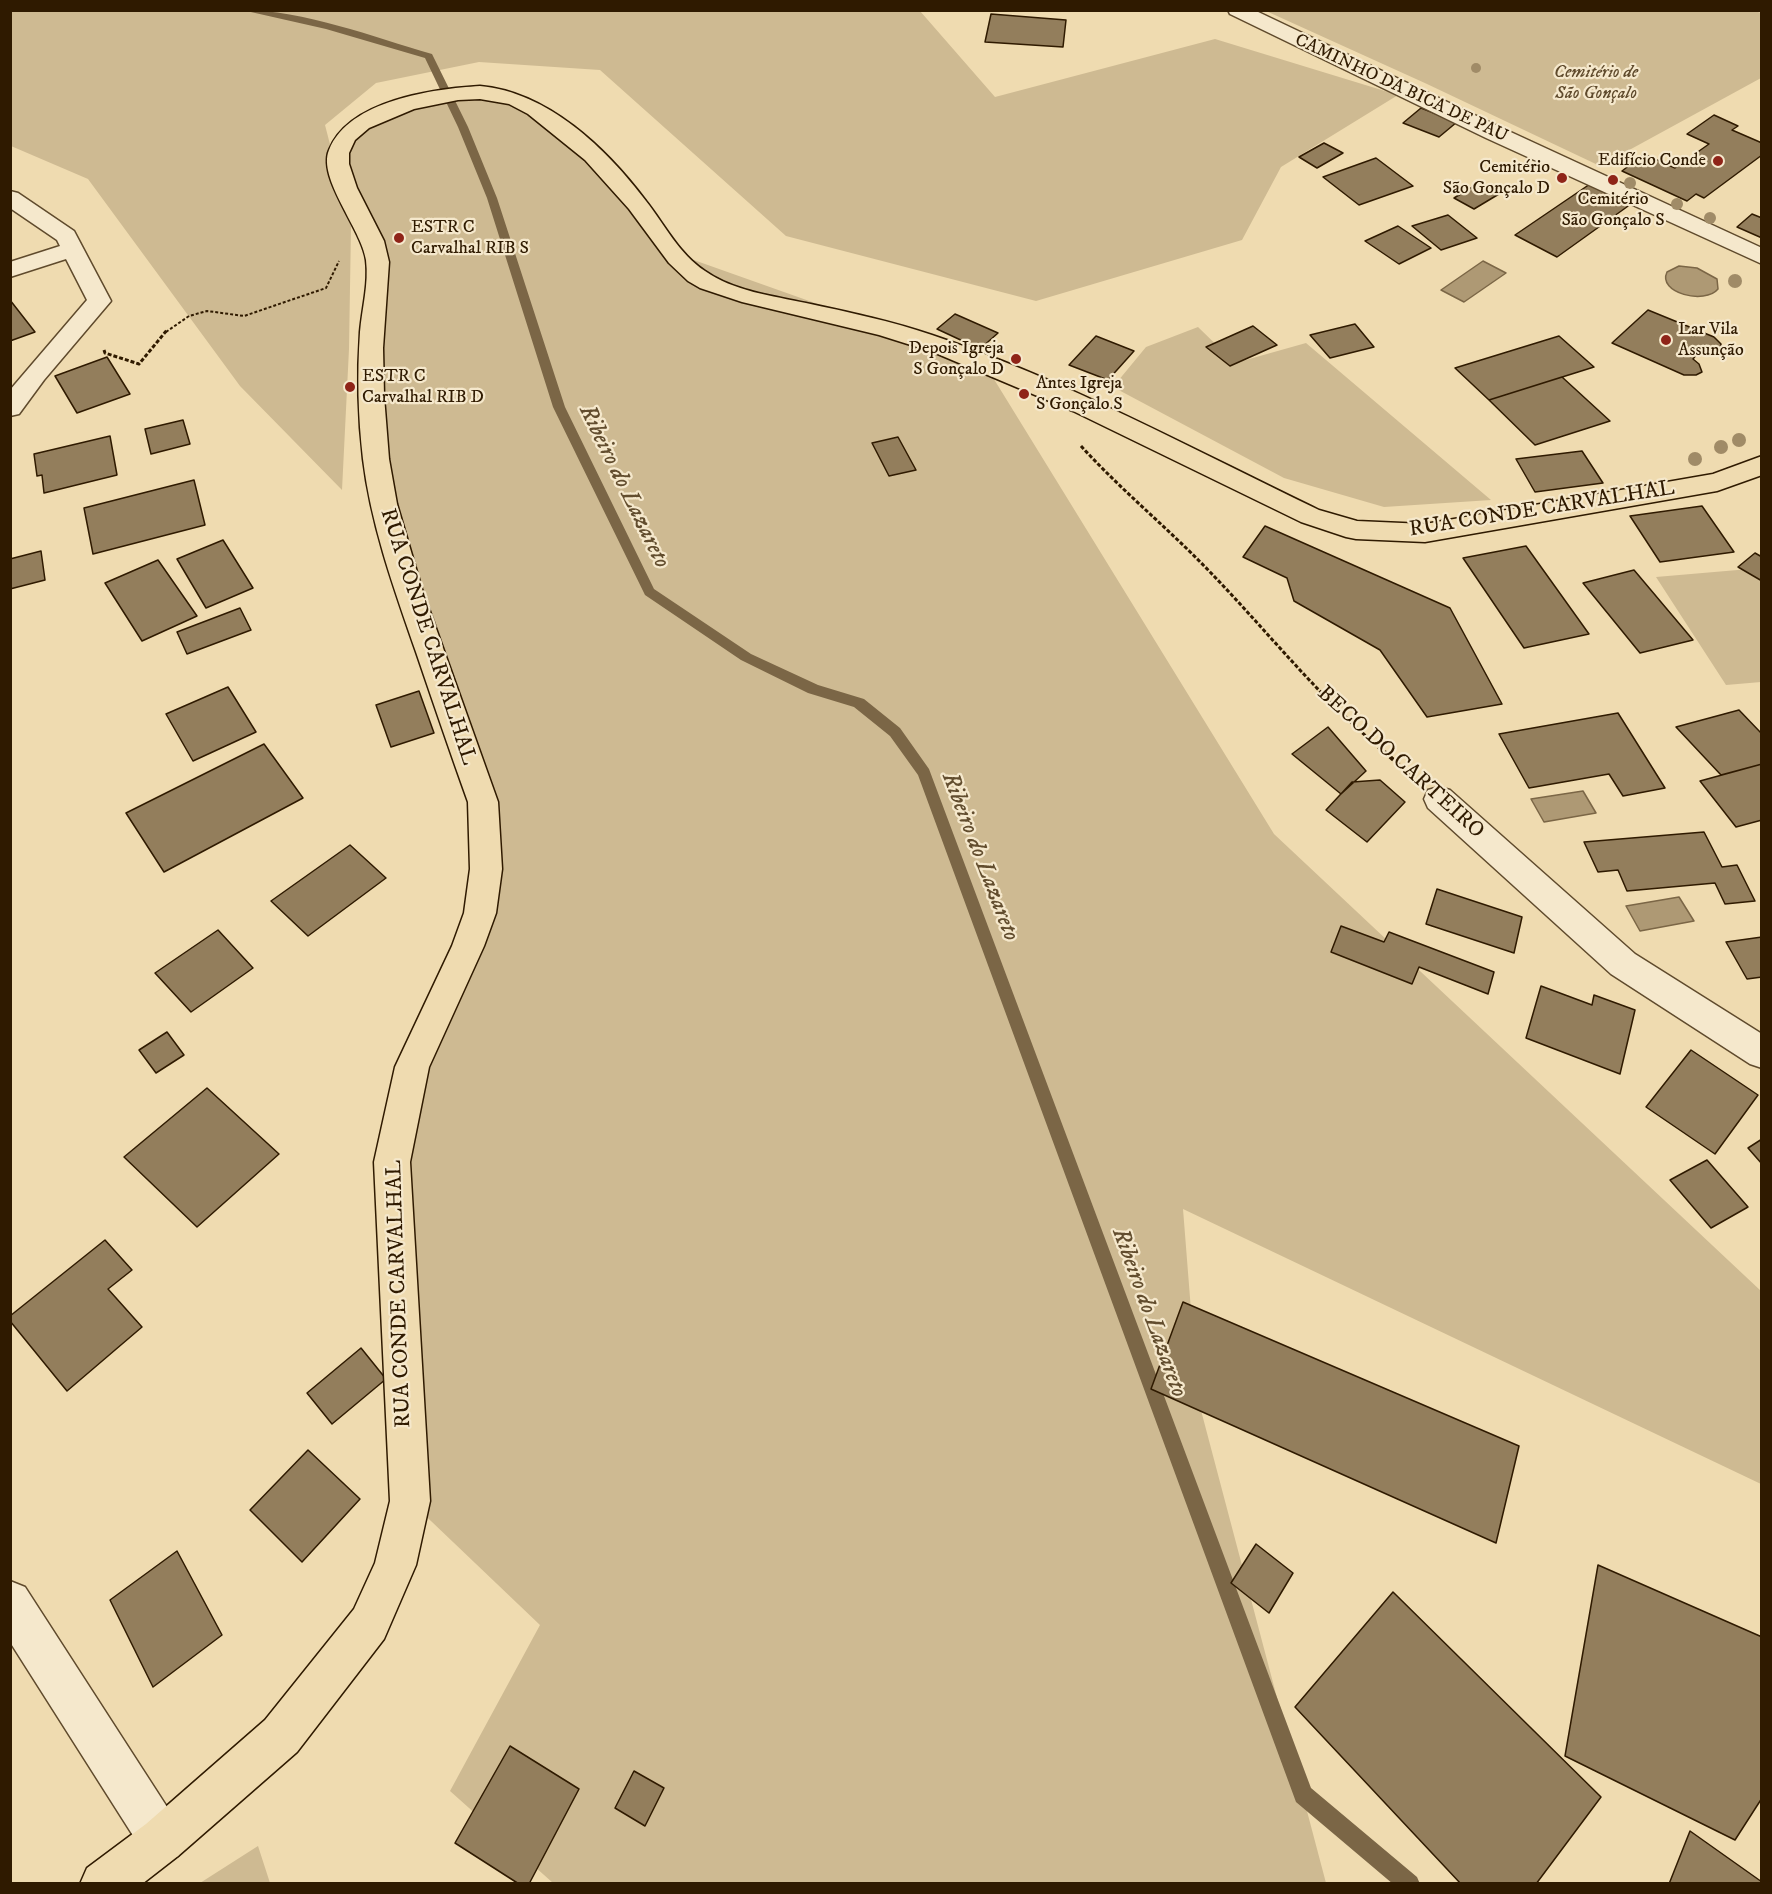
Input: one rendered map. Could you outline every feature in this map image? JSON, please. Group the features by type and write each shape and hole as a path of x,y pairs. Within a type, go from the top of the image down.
{"main road":[{"name":"RUA CONDE CARVALHAL","path":"103,1884 162,1840 281,1736 369,1624 394,1565 410,1501 392,1162 412,1068 468,946 480,913 486,868 486,832 483,802 383,510 375,453 370,366 378,276 377,255 366,223 342,175 337,157 342,142 358,125 415,100 470,91 500,94 540,111 589,153 633,199 687,271 706,282 744,296 838,318 940,346 1045,389 1310,516 1356,530 1425,532 1717,482 1761,465"}],"street":[{"name":"CAMINHO DA BICA DE PAU","path":"1237,10 1761,257"},
{"path":"10,198 66,236 99,301 35,374 10,408"},
{"path":"10,270 74,249"},
{"name":"BECO DO CARTEIRO","path":"1439,799 1623,964 1761,1053"},
{"path":"10,1602 162,1840"}],"path":[{"path":"101,345 105,353 139,364 167,330 189,316 207,311 244,316 326,288 340,258"},
{"name":"BECO DO CARTEIRO","path":"1077,442 1107,475 1210,572 1344,717 1439,799"}],"green space":[{"path":"11,10 920,11 995,97 1215,39 1398,95 1281,167 1242,240 1036,301 786,236 600,70 479,62 376,83 325,125 351,226 349,349 342,490 240,386 88,179 11,146"},
{"name":"Cemitério de São Gonçalo","path":"1266,11 1755,11 1761,13 1761,78 1600,166"},
{"path":"470,91 540,111 674,253 984,363 1274,834 1761,1291 1761,1484 1183,1209 1198,1399 1326,1883 553,1883 450,1791 540,1625 410,1501 392,1162 468,946 486,832 383,510 378,276 342,175 358,125"},
{"path":"1198,327 1235,363 1306,343 1491,500 1384,507 1284,478 1113,387 1146,347"},
{"path":"1761,568 1761,682 1726,685 1656,577"},
{"path":"258,1846 270,1883 200,1883"}],"shaded area":[{"path":"1483,261 1506,273 1464,302 1441,290"},
{"path":"1679,266 1697,268 1717,279 1718,289 1712,294 1703,296 1675,291 1666,279 1667,272"},
{"path":"1583,791 1596,813 1544,822 1531,799"},
{"path":"1679,897 1694,921 1640,931 1626,906"}],"building":[{"path":"991,14 1066,20 1063,47 985,42"},
{"path":"1421,108 1457,122 1439,137 1403,123"},
{"name":"Edifício Conde","path":"1714,115 1738,126 1732,130 1762,143 1762,155 1704,198 1696,194 1687,201 1622,171 1644,154 1675,168 1709,144 1687,134"},
{"path":"1324,143 1343,153 1317,168 1299,157"},
{"path":"1376,158 1413,186 1359,205 1323,177"},
{"path":"1479,183 1499,194 1474,209 1454,198"},
{"path":"1590,184 1631,204 1557,257 1515,235"},
{"name":"Edifício Conde","path":"1752,214 1762,218 1762,238 1737,227"},
{"path":"1448,215 1477,238 1441,250 1412,226"},
{"path":"1398,226 1431,248 1399,264 1365,241"},
{"path":"10,300 35,332 10,341"},
{"name":"Lar Vila Assunção","path":"1648,310 1714,337 1721,344 1720,349 1711,352 1700,350 1693,359 1699,364 1702,372 1696,375 1684,375 1612,343"},
{"path":"955,314 998,333 980,349 937,329"},
{"path":"1355,324 1374,347 1330,358 1310,335"},
{"path":"1253,326 1277,345 1230,366 1206,347"},
{"path":"1096,336 1134,351 1108,380 1069,365"},
{"path":"1559,336 1594,367 1489,400 1455,368"},
{"path":"107,357 130,394 77,413 55,376"},
{"path":"1562,377 1610,421 1535,445 1489,400"},
{"path":"183,420 190,444 151,454 145,429"},
{"path":"110,436 117,475 44,493 42,475 37,476 34,454"},
{"path":"898,437 916,470 889,476 872,443"},
{"path":"1582,451 1603,483 1535,492 1516,459"},
{"path":"194,480 205,525 93,554 84,508"},
{"path":"1702,506 1734,552 1660,562 1630,516"},
{"path":"1265,526 1450,608 1502,704 1427,717 1380,650 1294,601 1287,578 1243,557"},
{"path":"223,540 253,588 206,608 177,559"},
{"path":"1526,546 1589,634 1524,648 1463,558"},
{"path":"41,551 45,580 10,589 10,559"},
{"path":"1755,553 1762,557 1762,581 1738,567"},
{"path":"158,560 197,616 142,641 105,583"},
{"path":"1634,570 1693,640 1640,653 1583,583"},
{"path":"240,608 251,630 187,654 177,632"},
{"path":"228,687 256,732 193,761 166,714"},
{"path":"419,691 434,733 391,747 376,705"},
{"path":"1739,710 1762,734 1762,764 1721,775 1676,727"},
{"path":"1618,713 1665,788 1623,796 1609,774 1529,788 1499,734"},
{"path":"1328,727 1366,771 1341,794 1292,754"},
{"path":"264,744 303,798 164,872 126,813"},
{"path":"1762,764 1762,820 1736,827 1700,781"},
{"path":"1380,780 1405,802 1367,842 1326,810 1352,782"},
{"path":"1704,832 1722,867 1737,865 1755,901 1725,904 1715,883 1627,891 1618,870 1598,872 1584,842"},
{"path":"350,845 386,878 308,936 271,901"},
{"path":"1437,889 1522,917 1514,953 1426,924"},
{"path":"1341,926 1384,942 1389,932 1494,972 1488,994 1419,967 1412,984 1331,952"},
{"path":"218,930 253,968 191,1012 155,973"},
{"path":"1762,937 1762,977 1747,979 1726,942"},
{"path":"1541,986 1592,1005 1594,995 1635,1010 1620,1074 1526,1038"},
{"path":"167,1032 184,1055 156,1073 139,1050"},
{"path":"1691,1050 1758,1095 1715,1154 1646,1107"},
{"path":"207,1088 279,1154 197,1227 124,1157"},
{"path":"1762,1139 1762,1164 1748,1148"},
{"path":"1707,1160 1748,1207 1711,1228 1670,1180"},
{"path":"105,1240 132,1270 108,1289 142,1327 67,1391 10,1321 10,1316"},
{"path":"1183,1302 1519,1446 1496,1543 1151,1389"},
{"path":"361,1348 386,1379 332,1424 307,1393"},
{"path":"308,1450 360,1499 302,1562 250,1510"},
{"path":"1256,1544 1293,1573 1269,1613 1231,1583"},
{"path":"177,1551 222,1635 153,1687 110,1600"},
{"path":"1598,1565 1762,1637 1762,1798 1735,1840 1565,1756"},
{"path":"1393,1592 1601,1797 1536,1884 1461,1884 1295,1707"},
{"path":"510,1746 579,1789 529,1884 519,1884 455,1843"},
{"path":"634,1771 664,1788 645,1826 615,1808"},
{"path":"1690,1831 1762,1882 1762,1884 1669,1884"}],"waterway":[{"name":"Ribeiro do Lazareto","path":"246,10 328,27 429,56 463,127 492,198 559,407 649,592 746,657 813,689 859,703 895,732 924,773 1303,1795 1410,1884"}],"place":[{"name":"Edifício Conde","path":"1718,161"},
{"name":"Cemitério São Gonçalo D","path":"1562,178"},
{"name":"Cemitério São Gonçalo S","path":"1613,180"},
{"name":"ESTR C Carvalhal RIB S","path":"399,238"},
{"name":"Lar Vila Assunção","path":"1666,340"},
{"name":"Depois Igreja S Gonçalo D","path":"1016,359"},
{"name":"ESTR C Carvalhal RIB D","path":"350,387"},
{"name":"Antes Igreja S Gonçalo S","path":"1024,394"}]}
